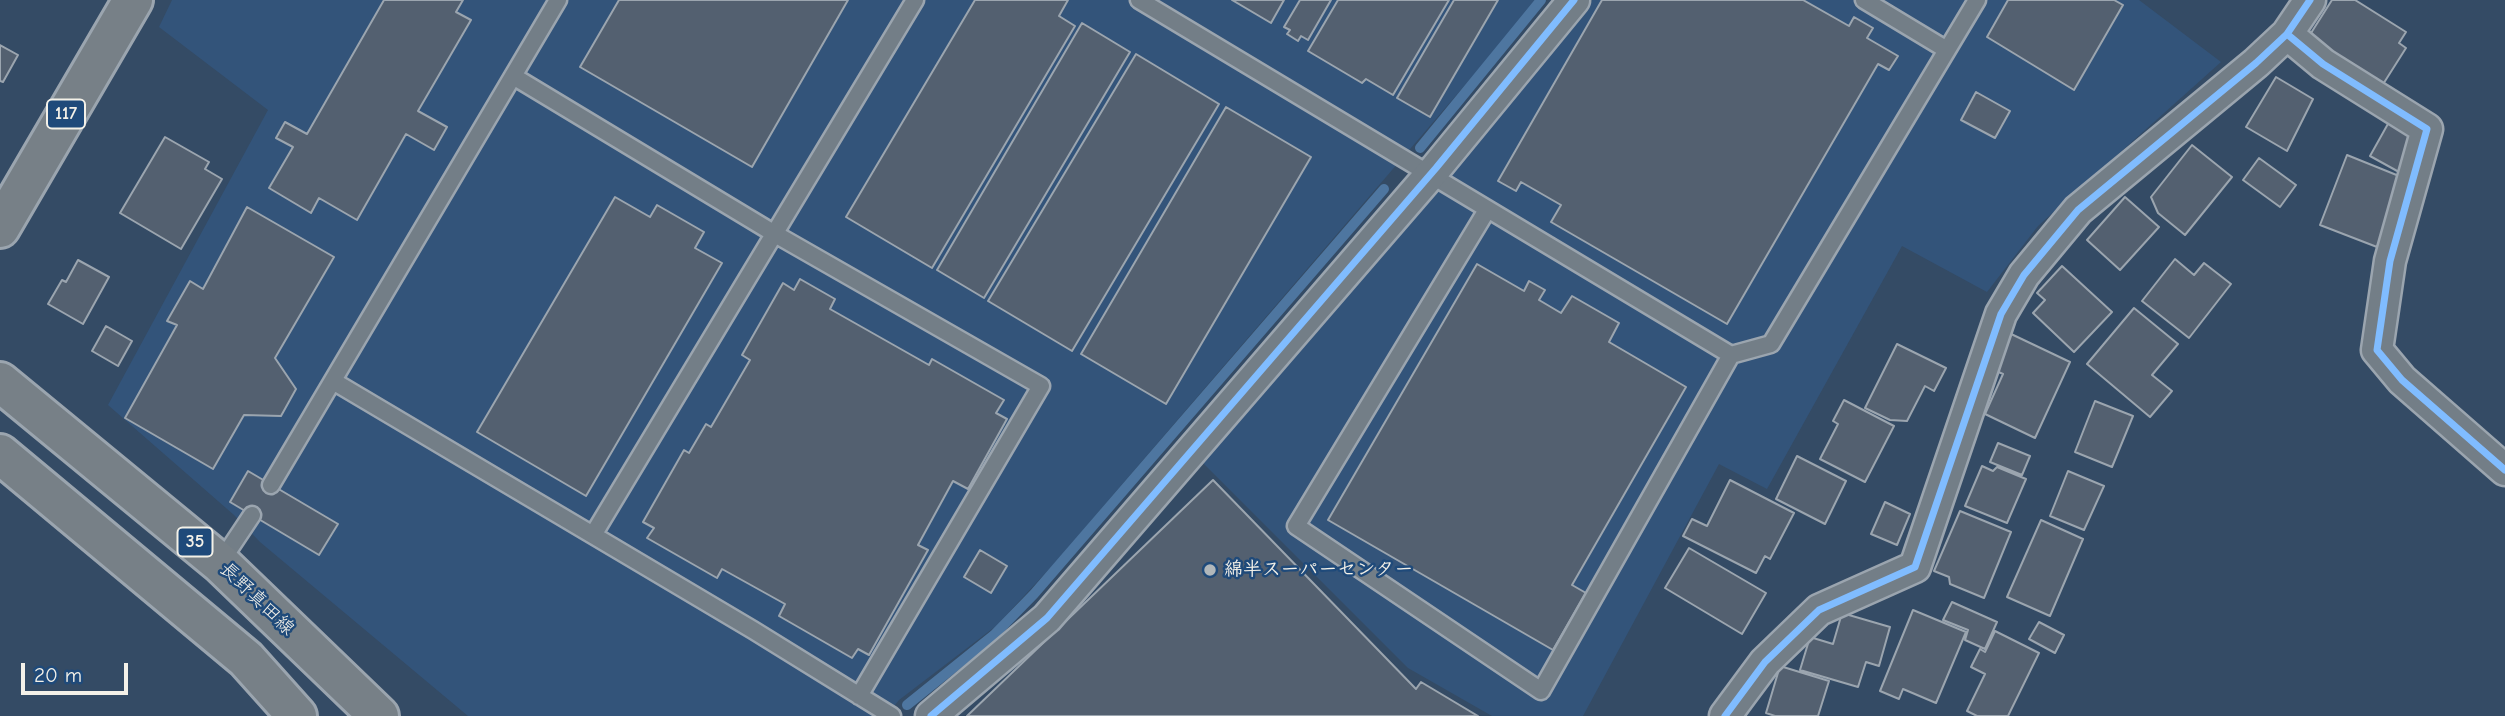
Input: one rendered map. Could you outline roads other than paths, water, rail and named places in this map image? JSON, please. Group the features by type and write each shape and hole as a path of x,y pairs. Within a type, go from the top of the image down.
{"main road":[{"name":"117","path":"0,228 133,0"},
{"name":"長野真田線","path":"0,382 220,564 379,716"},
{"path":"0,454 246,659 296,715"}],"street":[{"path":"931,716 1047,618 1429,176 1574,0"},
{"path":"1725,716 1765,662 1819,610 1915,568 2001,314 2024,275 2078,210 2287,34 2310,0"},
{"path":"2287,34 2323,64 2427,130 2390,261 2377,351 2402,380 2505,470"}],"lane":[{"path":"271,485 558,0"},
{"path":"593,535 915,0"},
{"path":"1139,0 1731,355"},
{"path":"1864,0 1947,50"},
{"path":"1487,210 1296,526 1541,691 1731,355 1770,344 1977,0"},
{"path":"513,76 775,234 1041,386 859,696"},
{"path":"334,381 892,716"},
{"path":"220,564 252,515"}],"waterway":[{"path":"1420,148 1541,0"},
{"path":"907,705 994,635 1034,594 1384,189"}],"place":[{"name":"綿半スーパーセンター","path":"1210,570"}]}
